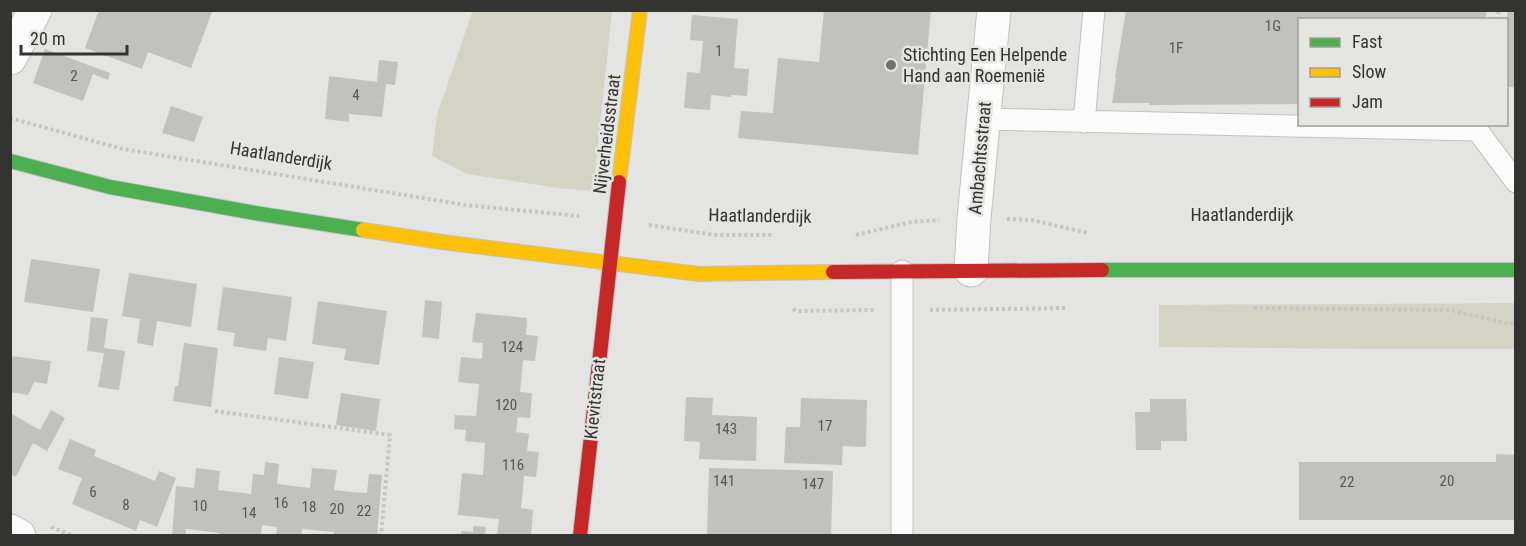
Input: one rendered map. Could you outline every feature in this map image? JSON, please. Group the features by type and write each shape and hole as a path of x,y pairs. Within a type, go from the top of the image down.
{"street":[{"path":"10,58 35,10"},
{"name":"Nijverheidsstraat","path":"609,262 640,10"},
{"name":"Ambachtsstraat","path":"971,270 994,10"},
{"path":"10,161 110,187 255,213 442,242 699,274 971,270 1515,270"},
{"name":"Kievitstraat","path":"580,536 609,262"},
{"path":"10,531 19,536"}],"lane":[{"path":"1084,122 1094,10"},
{"path":"983,119 1478,130 1515,182"},
{"path":"902,271 902,536"}],"path":[{"name":"Haatlanderdijk","path":"10,118 123,149 465,205 615,219 715,235 774,235"},
{"path":"855,235 911,222 974,218 1032,220 1089,233"},
{"path":"215,411 390,435 381,536"}],"green space":[{"path":"473,10 612,11 593,191 467,174 432,156 437,115"},
{"path":"1515,303 1515,349 1159,347 1159,305"}],"building":[{"path":"99,10 207,10 212,12 191,68 148,52 142,69 85,48"},
{"path":"824,10 931,10 918,155 738,138 741,111 773,113 778,58 819,62"},
{"path":"1126,10 1487,10 1485,18 1298,18 1298,104 1112,103"},
{"path":"1508,10 1516,10 1516,88 1508,86"},
{"path":"692,15 738,19 734,68 749,69 747,96 711,95 710,110 684,108 687,72 700,73 703,41 690,40"},
{"path":"45,49 110,73 108,80 93,74 83,101 33,83"},
{"path":"379,60 398,62 395,85 386,84 382,117 349,114 349,122 325,119 329,76 377,82"},
{"path":"171,106 203,117 194,142 162,133"},
{"path":"31,259 100,269 93,312 24,302"},
{"path":"129,273 197,284 191,327 157,321 153,346 137,343 140,319 122,316"},
{"path":"223,287 292,297 286,341 268,338 266,351 233,346 235,333 217,330"},
{"path":"425,300 442,302 439,339 422,337"},
{"path":"318,301 387,311 379,365 344,360 346,349 312,344"},
{"path":"476,313 527,318 526,335 538,336 535,361 523,360 520,392 532,393 530,418 518,417 516,432 529,434 527,451 539,452 536,477 524,476 521,508 533,510 531,536 497,536 499,519 458,515 462,473 483,475 485,443 465,441 466,430 454,429 455,415 476,416 479,384 458,382 461,357 482,359 483,343 472,342"},
{"path":"91,317 108,319 104,348 125,351 119,390 98,387 104,353 87,351"},
{"path":"184,343 218,348 211,407 173,401 175,386 178,386"},
{"path":"10,356 51,361 47,384 34,382 28,395 10,392"},
{"path":"279,357 314,362 308,399 274,394"},
{"path":"341,393 380,399 376,431 336,425"},
{"path":"686,397 713,398 712,415 757,417 756,461 699,459 700,442 684,441"},
{"path":"801,398 867,400 866,447 843,446 842,465 784,463 786,427 800,427"},
{"path":"1150,399 1186,399 1187,441 1161,441 1161,450 1136,450 1135,412 1150,412"},
{"path":"51,410 65,418 47,451 33,443 16,477 10,474 10,413 40,430"},
{"path":"70,439 96,450 94,456 155,481 159,471 176,478 157,527 140,520 136,531 72,504 82,478 58,469"},
{"path":"1496,454 1516,455 1516,520 1299,520 1299,462 1496,462"},
{"path":"265,462 279,464 277,484 310,488 312,468 337,470 334,490 351,492 367,493 369,474 382,475 377,536 334,536 334,532 302,529 301,536 276,536 277,527 262,525 261,536 218,536 219,533 186,529 186,536 172,536 176,486 194,488 196,468 220,471 218,490 251,494 253,474 264,475"},
{"path":"709,468 833,471 831,536 707,536"},
{"path":"473,526 486,527 485,536 461,536 461,531 473,532"}],"traffic: fast":[{"path":"10,161 110,187 363,230"},
{"path":"1102,270 1516,270"}],"traffic: slow":[{"path":"619,182 640,10"},
{"path":"363,230 699,274 833,272"}],"traffic: jam":[{"path":"580,536 619,182"},
{"path":"833,272 1102,270"}],"place":[{"name":"Stichting Een Helpende Hand aan Roemenië","path":"891,65"}]}
